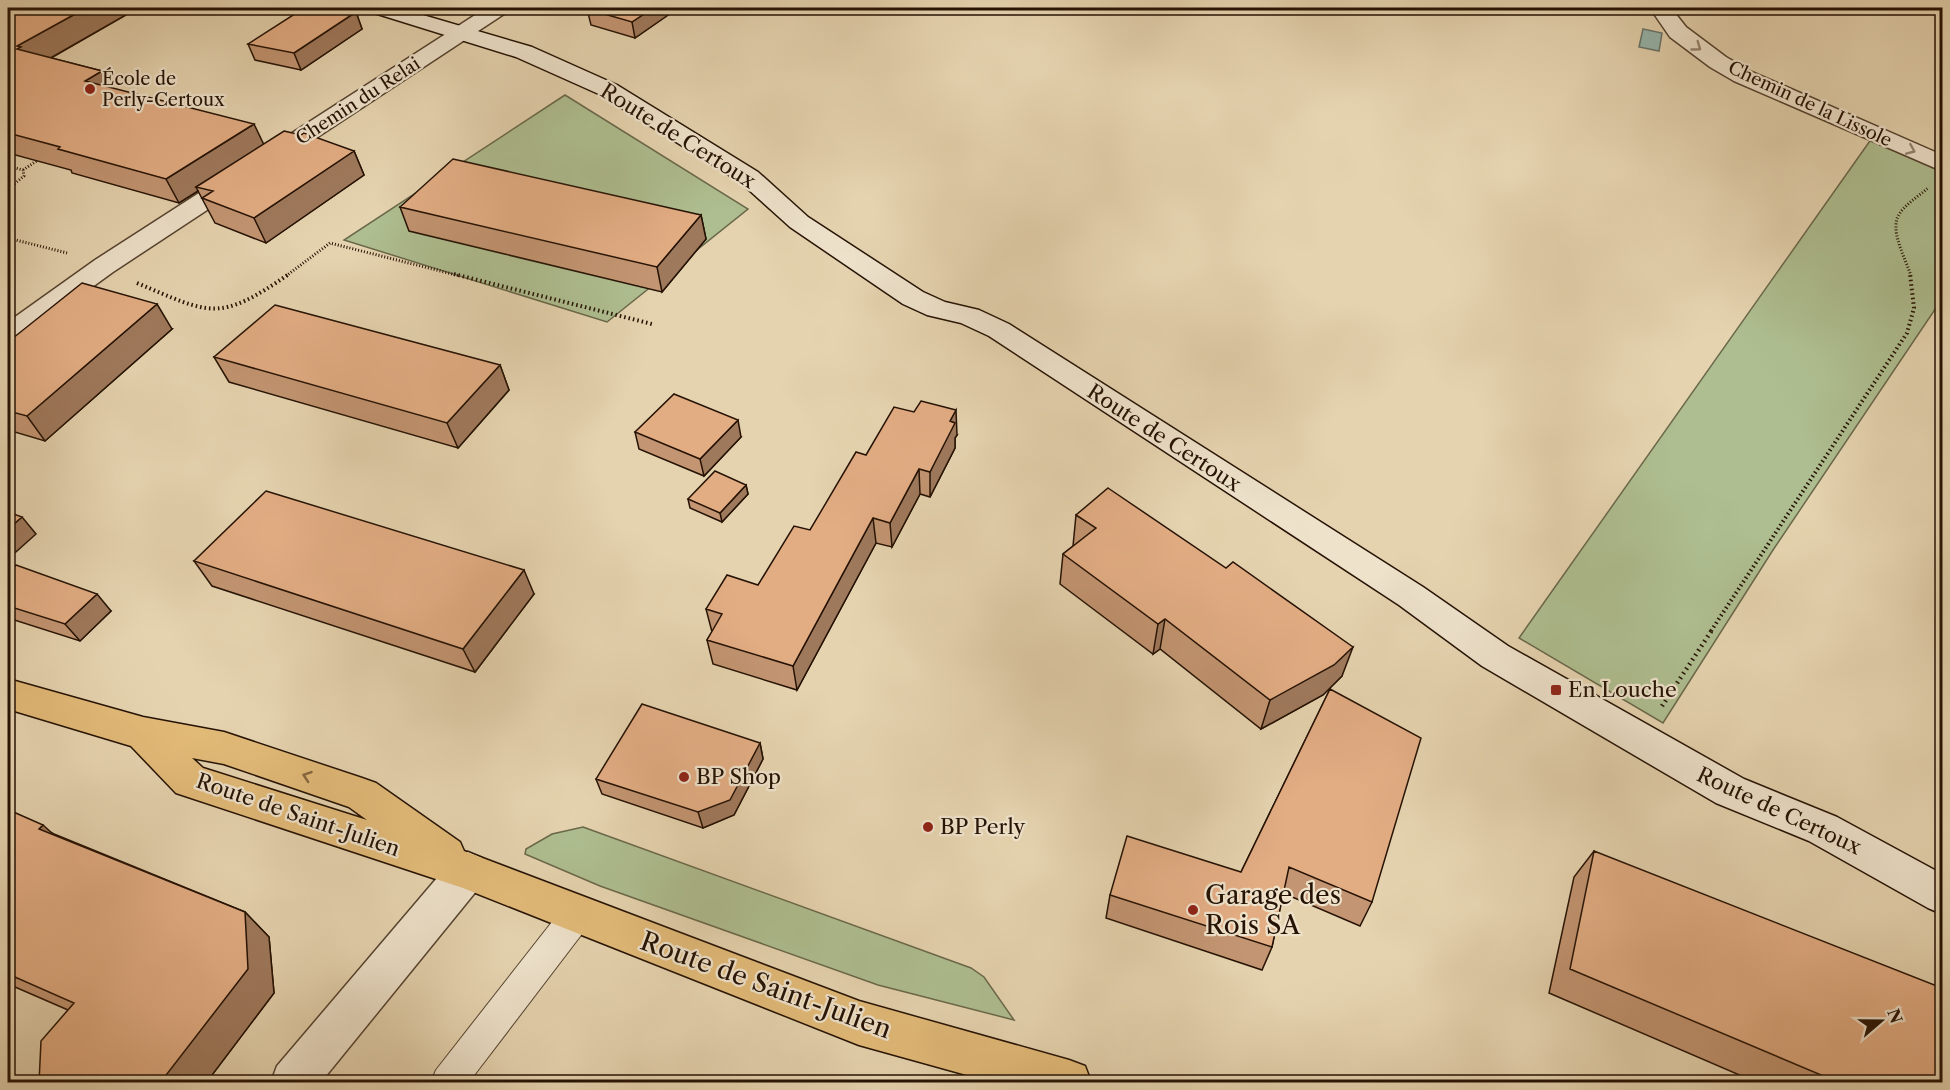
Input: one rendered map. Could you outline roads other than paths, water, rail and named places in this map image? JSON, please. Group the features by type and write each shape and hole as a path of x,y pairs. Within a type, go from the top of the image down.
{"main road":[{"name":"Route de Saint-Julien","path":"8,694 33,704 143,733 190,781 468,871 859,1023 1069,1083"}],"street":[{"name":"Route de Certoux","path":"378,8 559,66 636,105 749,177 799,222 913,298 937,309 969,316 999,330 1411,596 1496,656 1730,791 1823,829 1942,895"},
{"name":"Chemin du Relai","path":"8,335 104,267 500,8"},
{"name":"Chemin de la Lissole","path":"1661,8 1678,32 1742,76 1942,164"},
{"path":"293,1083 468,871"}],"lane":[{"path":"448,1083 577,915"}],"water":[{"path":"1643,29 1662,33 1659,51 1639,47"}],"place":[{"name":"École de Perly-Certoux","path":"90,89"},
{"name":"En Louche","path":"1556,690"},
{"name":"BP Shop","path":"684,777"},
{"name":"BP Perly","path":"928,827"},
{"name":"Garage des Rois SA","path":"1193,910"}]}
